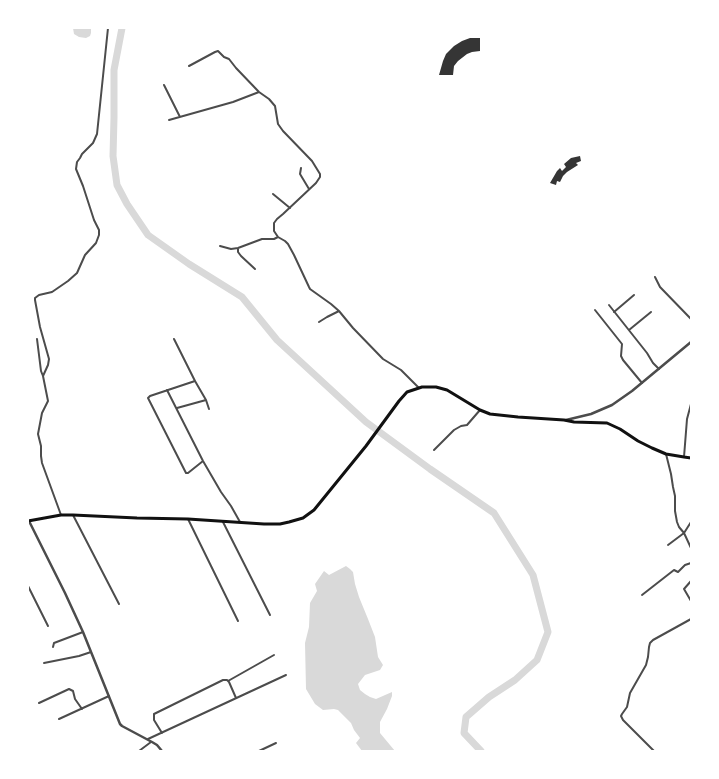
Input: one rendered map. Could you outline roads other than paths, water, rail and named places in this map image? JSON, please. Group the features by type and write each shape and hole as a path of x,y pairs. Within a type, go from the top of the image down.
{"main road":[{"path":"28,521 61,515 73,515 280,524 303,518 318,506 366,446 398,401 411,391 428,387 448,390 480,410 494,415 574,422 607,423 620,429 643,444 666,454 691,458"}],"street":[{"path":"43,376 49,359 40,327 35,298 39,295 52,292 77,273 85,255 96,243 99,235 76,169 77,162 82,154 93,143 97,134 108,28"},
{"path":"189,66 215,52 218,52 229,59 259,92 275,106 278,124 312,162 320,174 320,177 316,183 277,219 274,223 274,230 278,237 288,244 309,287 339,311 383,360 401,370 419,388"},
{"path":"164,86 180,117"},
{"path":"169,120 233,102 259,92"},
{"path":"301,168 300,174 309,189"},
{"path":"273,194 290,208"},
{"path":"220,246 231,249 238,248 262,239 278,237"},
{"path":"238,248 238,252 241,256 255,269"},
{"path":"655,277 660,287 691,319"},
{"path":"614,312 634,294"},
{"path":"609,305 659,369"},
{"path":"595,310 622,344 623,360 642,383"},
{"path":"319,322 339,311"},
{"path":"629,330 651,312"},
{"path":"38,339 41,374 43,376 48,401 42,413 38,434 41,446 42,463 61,515"},
{"path":"174,339 210,409"},
{"path":"564,420 591,414 622,399 691,342"},
{"path":"195,381 148,398 186,473 203,462"},
{"path":"167,390 203,462 240,523"},
{"path":"176,408 206,400"},
{"path":"684,458 687,419 691,404"},
{"path":"434,450 454,430 461,426 467,425 480,410"},
{"path":"666,454 675,496 677,522 691,548"},
{"path":"73,515 119,604"},
{"path":"188,519 238,621"},
{"path":"28,521 83,632 122,726 148,739 157,745 162,751"},
{"path":"223,522 270,615"},
{"path":"668,545 684,533 691,522"},
{"path":"642,595 674,570 678,572 686,565 691,564"},
{"path":"691,581 684,589 691,601"},
{"path":"28,586 48,626"},
{"path":"654,751 623,720 621,716 627,706 630,693 646,665 650,643 691,619"},
{"path":"53,647 53,644 56,642 83,632"},
{"path":"44,663 91,652"},
{"path":"162,733 154,720 154,714 223,680 228,681 274,655"},
{"path":"148,739 286,675"},
{"path":"228,681 236,698"},
{"path":"38,703 70,689 82,709"},
{"path":"60,719 109,696"},
{"path":"139,751 152,742"},
{"path":"259,751 276,743"}],"waterway":[{"path":"122,28 114,70 113,156 117,185 127,204 148,235 189,264 242,297 277,340 366,422 430,469 494,513 533,575 548,632 537,660 515,680 489,697 466,717 464,733 481,751"}]}
